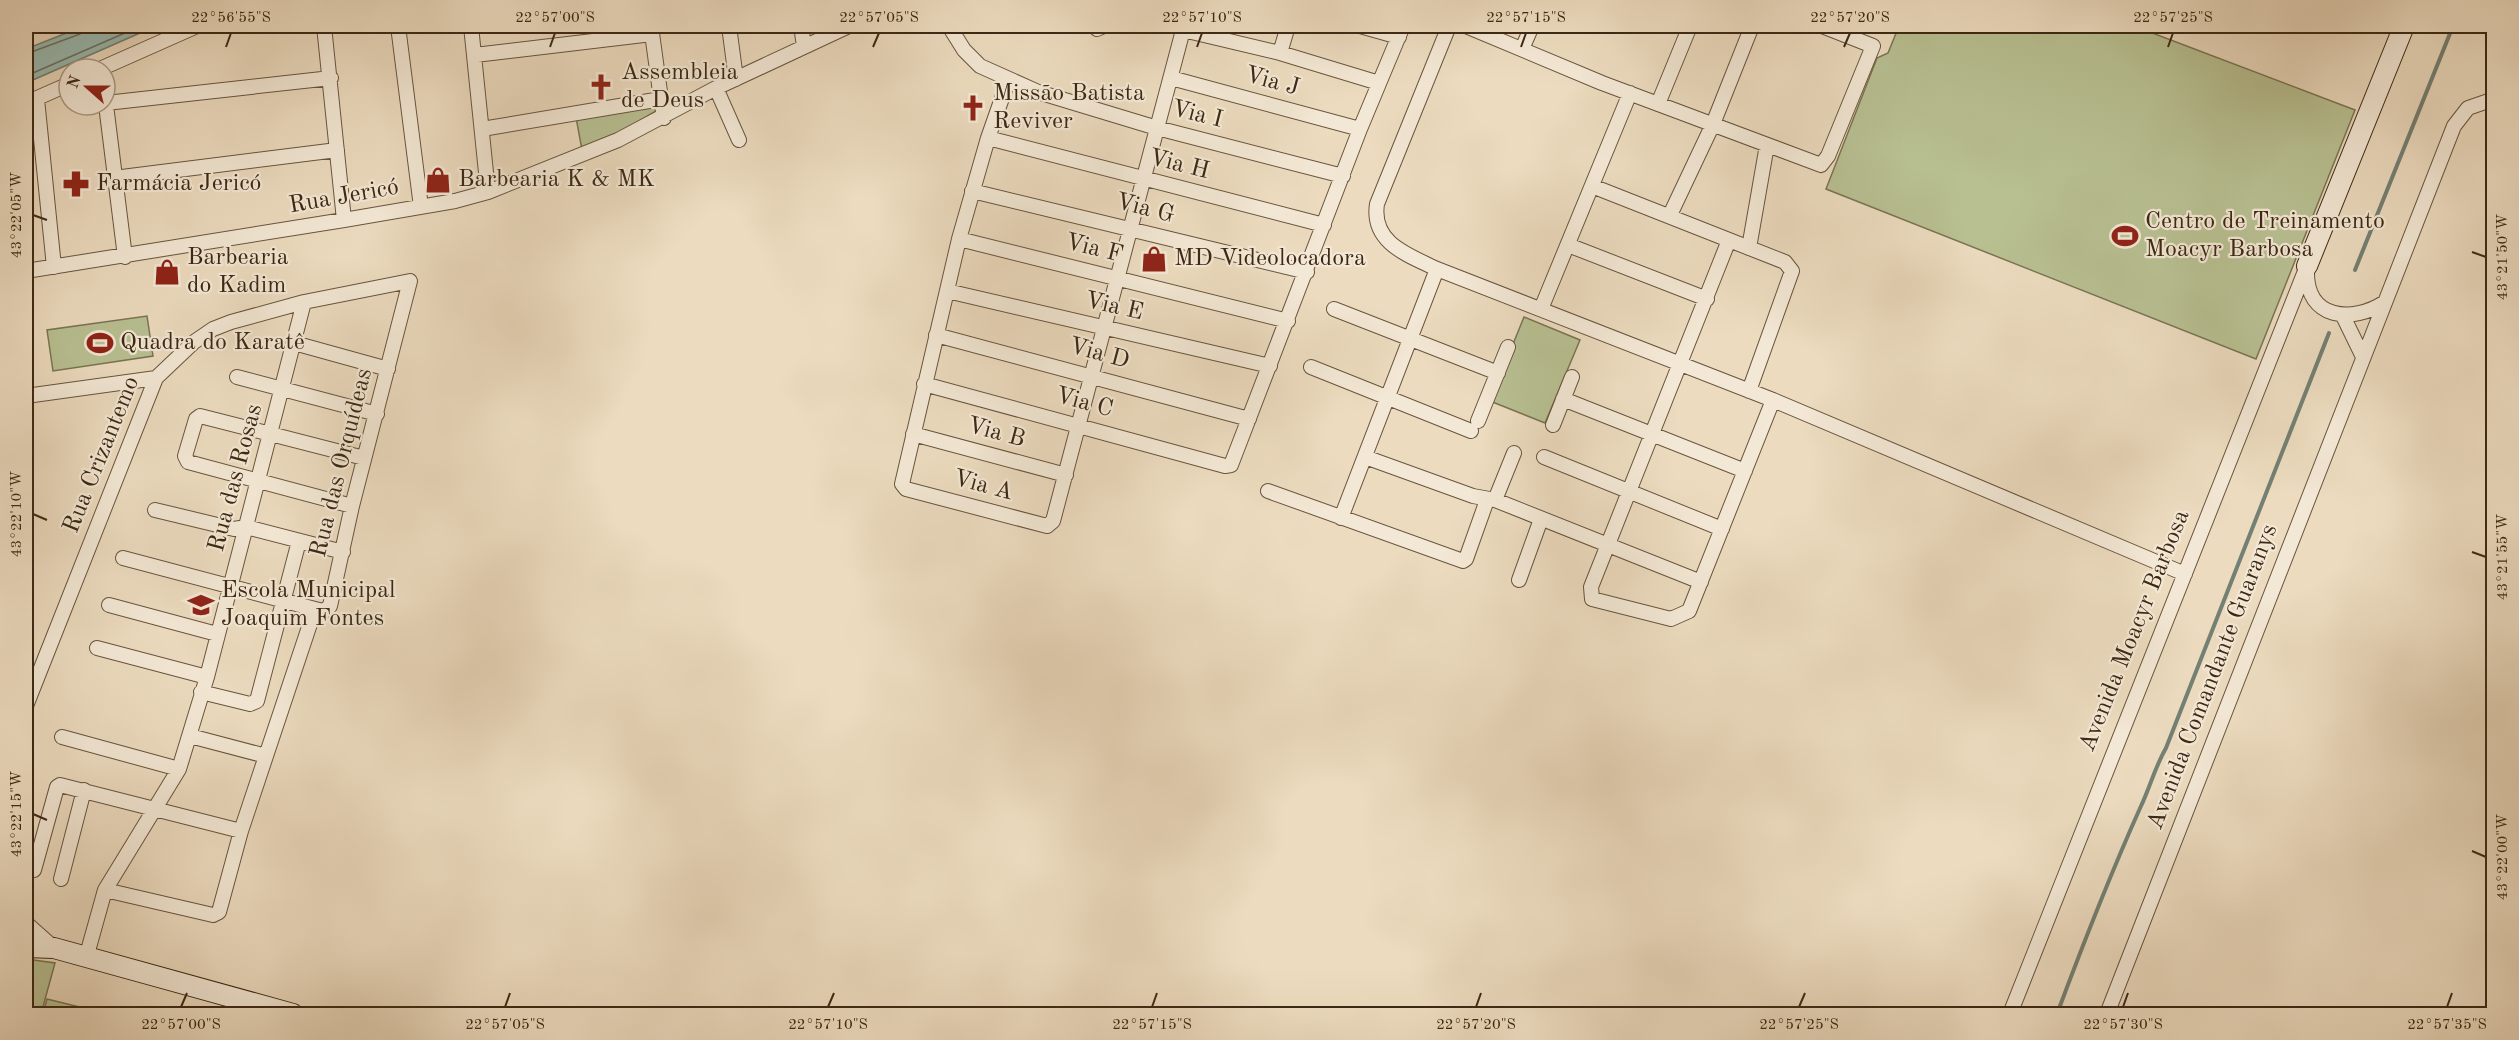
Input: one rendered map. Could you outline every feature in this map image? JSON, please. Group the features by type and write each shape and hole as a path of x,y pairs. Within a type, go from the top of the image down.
{"street":[{"path":"117,62 197,26"},
{"path":"324,26 344,220"},
{"path":"398,26 421,207"},
{"path":"471,26 488,192"},
{"path":"729,26 736,79"},
{"path":"801,26 804,46"},
{"name":"Rua Jericó","path":"26,271 125,257 421,207 488,192 618,140 664,118 716,88 849,26"},
{"name":"Via I","path":"949,26 975,62 1008,81 1158,128 1343,176"},
{"path":"1280,53 1288,26"},
{"path":"1249,419 1360,129 1401,31 1360,26"},
{"path":"1449,26 1377,204 1376,216 1379,228 1390,245 1437,269 1773,400 2185,574"},
{"path":"1466,26 1658,104 1818,164 1826,160 1873,46 1823,26"},
{"path":"1522,49 1532,26"},
{"path":"1658,104 1690,26"},
{"path":"1670,215 1713,124 1752,26"},
{"name":"Avenida Moacyr Barbosa","path":"2010,1014 2404,26"},
{"path":"1066,475 1171,78 1181,28 1280,53 1379,83"},
{"path":"475,55 652,30 664,118"},
{"path":"117,99 331,78"},
{"name":"Via J","path":"1171,78 1360,129"},
{"path":"914,434 959,239 988,138 1008,81"},
{"path":"716,88 739,140"},
{"path":"54,267 31,101 57,89"},
{"path":"1541,309 1630,93"},
{"path":"482,129 661,99"},
{"name":"Avenida Comandante Guaranys","path":"2107,1014 2454,126 2468,108 2493,99"},
{"path":"107,117 125,257"},
{"name":"Via H","path":"988,138 1324,225"},
{"path":"1749,248 1767,145"},
{"path":"114,178 337,150"},
{"path":"1592,186 1785,262 1792,271 1749,391"},
{"name":"Via G","path":"972,191 1307,272"},
{"name":"Via F","path":"959,239 1288,321"},
{"path":"1729,240 1590,594 1597,601 1671,620 1689,611 1773,400"},
{"path":"1568,245 1707,299"},
{"path":"2307,266 2308,284 2314,298 2326,310 2343,316 2363,314 2385,302"},
{"path":"1341,518 1437,269"},
{"name":"Rua Crizantemo","path":"26,706 156,378 213,328 304,302 410,281"},
{"name":"Rua das Orquídeas","path":"315,609 324,611 330,606 352,506 410,281"},
{"name":"Via E","path":"947,291 1270,366"},
{"name":"Rua das Rosas","path":"86,958 105,890 179,769 190,736 271,435 304,302"},
{"path":"1334,309 1498,373"},
{"path":"2343,316 2363,357"},
{"name":"Via D","path":"936,335 1093,375 1249,419"},
{"path":"294,343 388,369"},
{"path":"1311,367 1388,397 1474,426 1508,348"},
{"path":"1553,425 1572,376"},
{"path":"237,377 377,414"},
{"path":"26,396 156,378"},
{"name":"Via C","path":"924,384 1225,466 1231,465 1249,419"},
{"path":"1563,399 1745,471"},
{"path":"352,506 186,460 193,428 196,417 200,416 364,458"},
{"name":"Via B","path":"914,434 1066,475"},
{"name":"Via A","path":"914,434 904,488 1050,526 1066,475"},
{"path":"1268,491 1463,561 1466,559 1514,453"},
{"path":"1365,457 1491,500 1701,582"},
{"path":"1544,457 1722,529"},
{"path":"155,510 234,529 246,527 343,552"},
{"path":"1519,580 1541,519"},
{"path":"201,692 255,704 299,541"},
{"path":"105,890 217,915 241,831 315,609 123,558"},
{"path":"110,605 218,634"},
{"path":"97,648 207,677"},
{"path":"190,736 266,756"},
{"path":"62,737 179,769"},
{"path":"34,870 57,787 66,785 241,831"},
{"path":"61,879 84,790"},
{"path":"26,923 54,948"},
{"path":"26,947 54,948 293,1014"}],"green space":[{"name":"Centro de Treinamento Moacyr Barbosa","path":"1899,26 2134,26 2355,110 2256,359 1826,189 1877,58 1888,53"},
{"path":"619,108 661,108 623,131 582,150 575,112"},
{"name":"Quadra do Karatê","path":"147,316 153,356 53,371 47,330"},
{"path":"1524,317 1580,340 1545,423 1490,401"},
{"path":"26,959 55,963 41,1014 26,1014"},
{"path":"47,999 108,1014 43,1014"}],"water":[{"path":"84,26 156,26 85,57 57,57 57,69 26,83 26,49"}],"waterway":[{"path":"2355,270 2453,26"},
{"path":"2057,1014 2108,884 2166,748 2329,333"}],"place":[{"name":"Assembleia de Deus","path":"601,87"},
{"name":"Missão Batista Reviver","path":"973,108"},
{"name":"Barbearia K & MK","path":"438,180"},
{"name":"Farmácia Jericó","path":"76,184"},
{"name":"Centro de Treinamento Moacyr Barbosa","path":"2125,236"},
{"name":"MD Videolocadora","path":"1154,259"},
{"name":"Barbearia do Kadim","path":"167,272"},
{"name":"Quadra do Karatê","path":"100,343"},
{"name":"Escola Municipal Joaquim Fontes","path":"201,605"}]}
